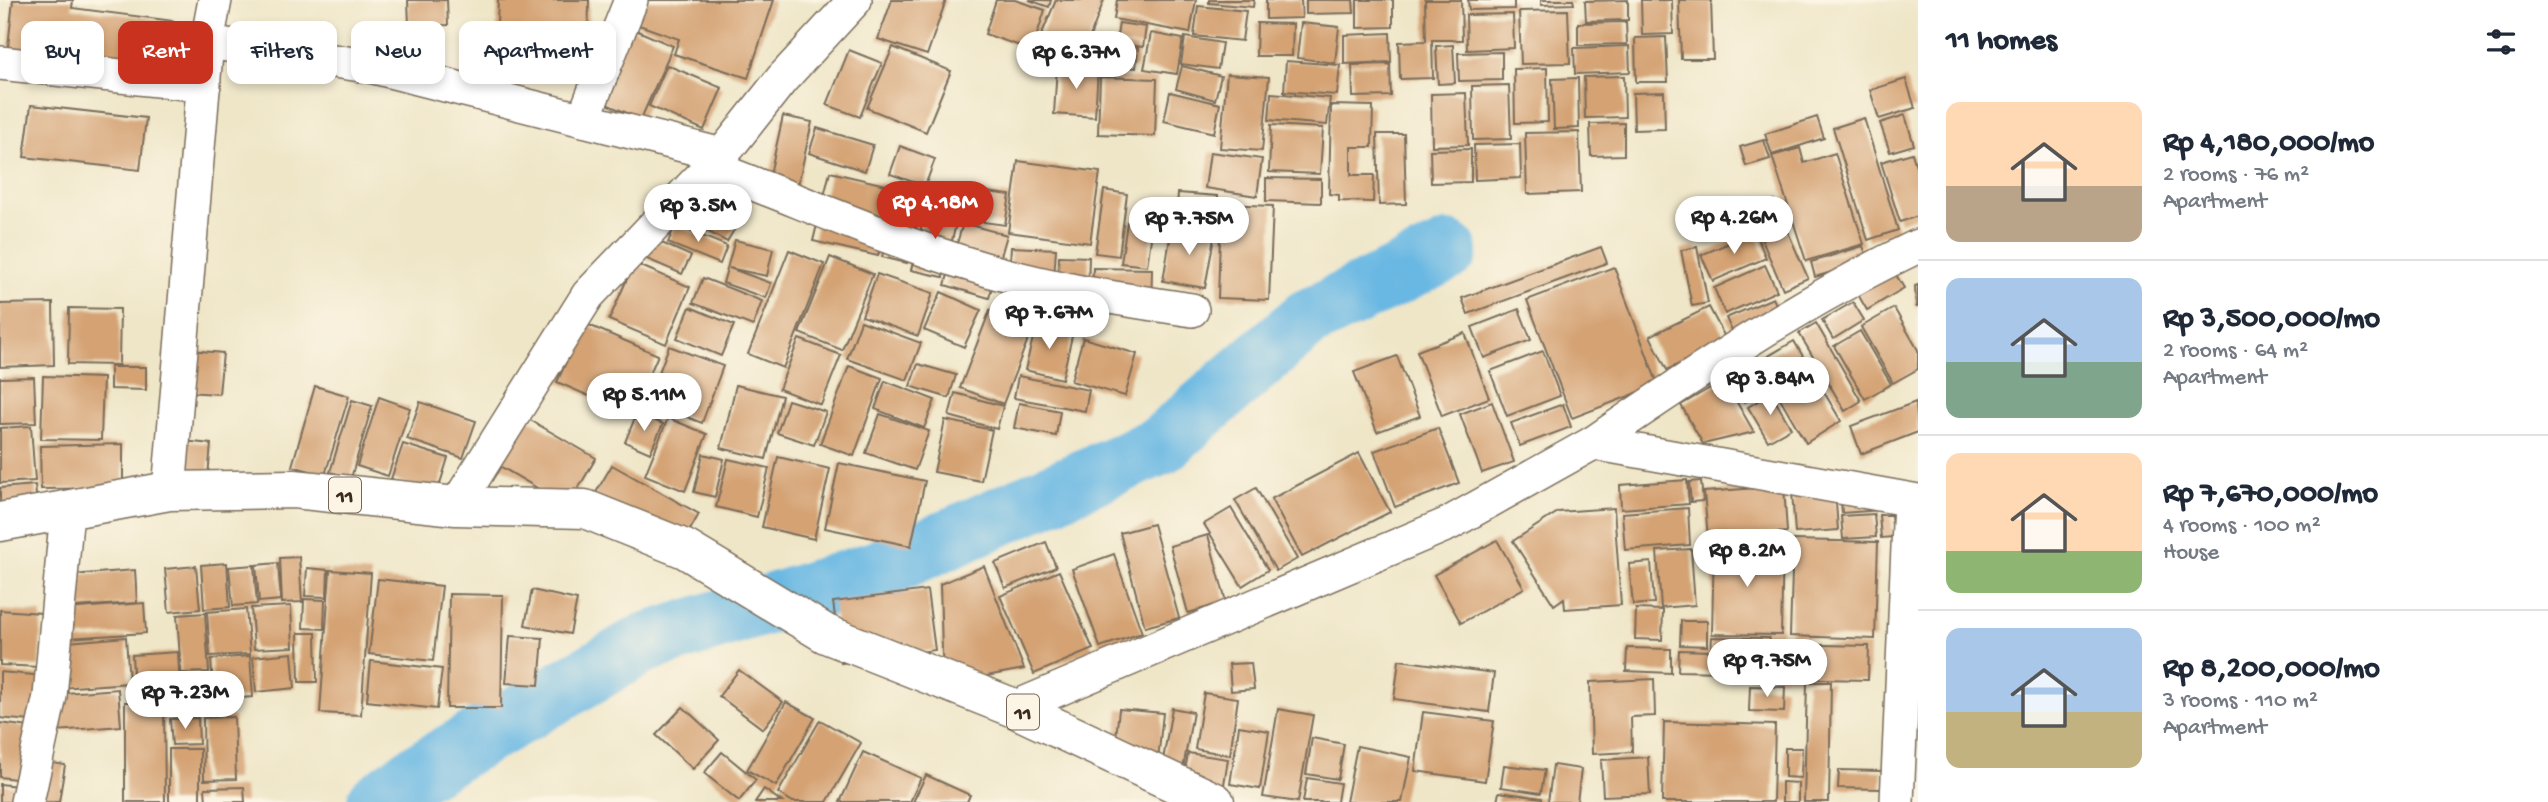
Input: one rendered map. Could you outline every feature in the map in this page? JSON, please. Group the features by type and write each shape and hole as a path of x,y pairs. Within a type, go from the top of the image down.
{"highway":[{"name":"11","path":"0,522 169,491 294,489 456,506 585,509 685,550 826,634 1014,708 1215,802"}],"street":[{"path":"211,21 215,0"},
{"path":"583,120 631,0"},
{"path":"456,506 589,295 716,161 782,79 855,0"},
{"path":"213,43 374,67 583,120 716,161 847,221 979,268 1083,293 1192,310"},
{"path":"0,63 204,85 169,491"},
{"path":"1014,708 1448,524 1593,443 1729,350 1876,266 1918,246"},
{"path":"1593,443 1914,501 1897,802"},
{"path":"27,802 50,696 67,511"}],"building":[{"path":"13,0 73,0 72,8 174,21 118,21 118,72 104,70 104,21 21,21 21,59 7,57"},
{"path":"408,0 447,0 448,25 445,25 445,21 409,21"},
{"path":"498,0 589,0 589,21 497,21"},
{"path":"641,0 774,0 748,78 674,54 679,39 633,23"},
{"path":"892,0 946,0 927,55 878,39"},
{"path":"996,0 1015,0 1045,10 1032,50 985,34"},
{"path":"1029,0 1051,0 1049,7"},
{"path":"1056,0 1104,0 1081,60 1038,43"},
{"path":"1117,0 1196,0 1190,33 1114,19"},
{"path":"1209,0 1254,0 1253,7 1209,3"},
{"path":"1266,0 1301,0 1302,18 1266,19"},
{"path":"1306,0 1353,0 1354,13 1306,14"},
{"path":"1357,0 1393,0 1393,27 1357,28"},
{"path":"1425,0 1461,0 1462,40 1432,40 1433,78 1400,79 1399,42 1426,41"},
{"path":"1468,0 1514,0 1514,9 1469,10"},
{"path":"1541,0 1573,0 1574,4 1541,5"},
{"path":"1628,0 1628,20 1586,21 1585,1"},
{"path":"1641,0 1672,0 1673,34 1642,35"},
{"path":"1679,0 1711,0 1713,59 1681,59"},
{"path":"1198,6 1246,11 1242,41 1194,36"},
{"path":"1568,10 1570,63 1521,64 1519,11"},
{"path":"1513,14 1514,48 1467,50 1466,15"},
{"path":"1626,22 1627,44 1578,45 1578,23"},
{"path":"1119,23 1146,27 1143,47 1116,43"},
{"path":"1257,23 1293,24 1292,56 1256,56"},
{"path":"1301,23 1339,27 1335,63 1297,58"},
{"path":"631,28 673,46 641,119 599,101 606,84 616,84 616,62"},
{"path":"1151,33 1183,39 1177,74 1144,69"},
{"path":"1390,33 1391,62 1344,64 1344,35"},
{"path":"1185,37 1222,43 1218,69 1181,64"},
{"path":"1666,37 1668,82 1636,82 1635,38"},
{"path":"1090,42 1138,48 1136,68 1088,63"},
{"path":"1453,45 1455,83 1438,84 1436,46"},
{"path":"1629,46 1630,72 1575,74 1574,48"},
{"path":"893,47 951,71 926,132 867,108"},
{"path":"849,50 882,63 860,117 827,105"},
{"path":"1502,52 1502,80 1459,81 1458,53"},
{"path":"1286,61 1340,65 1337,95 1284,91"},
{"path":"1390,64 1391,96 1353,97 1352,65"},
{"path":"667,65 722,88 704,130 649,106"},
{"path":"1057,66 1098,68 1095,117 1054,114"},
{"path":"1182,66 1221,76 1215,100 1176,89"},
{"path":"1547,68 1548,122 1515,123 1514,69"},
{"path":"1227,74 1269,77 1262,151 1220,148"},
{"path":"1624,76 1625,117 1585,118 1584,77"},
{"path":"1100,77 1157,79 1155,136 1098,134"},
{"path":"1578,78 1579,128 1554,129 1552,79"},
{"path":"1906,79 1915,108 1879,119 1870,90"},
{"path":"1509,85 1511,139 1473,140 1472,86"},
{"path":"1170,92 1220,104 1214,133 1164,121"},
{"path":"1664,92 1665,129 1634,130 1633,93"},
{"path":"1271,93 1330,98 1327,125 1269,120"},
{"path":"1466,93 1468,145 1432,146 1431,94"},
{"path":"31,105 146,118 140,170 24,157"},
{"path":"1331,105 1373,106 1372,147 1351,147 1351,175 1374,175 1373,202 1339,201 1339,195 1329,194"},
{"path":"1905,115 1914,145 1890,152 1880,123"},
{"path":"783,116 812,122 796,194 767,188"},
{"path":"1817,117 1824,138 1772,155 1765,134"},
{"path":"1864,118 1898,230 1868,240 1833,128"},
{"path":"1624,123 1624,155 1591,156 1590,124"},
{"path":"1271,125 1323,128 1320,174 1269,172"},
{"path":"817,128 873,145 865,171 809,153"},
{"path":"1579,132 1581,192 1527,194 1525,133"},
{"path":"1377,134 1404,134 1406,204 1379,205"},
{"path":"1764,140 1770,159 1746,166 1740,147"},
{"path":"1520,144 1521,178 1475,180 1474,145"},
{"path":"900,146 935,159 925,186 890,174"},
{"path":"1800,148 1804,163 1835,153 1864,244 1806,261 1772,156"},
{"path":"1471,149 1471,182 1431,183 1430,150"},
{"path":"1210,152 1262,159 1257,196 1205,188"},
{"path":"1912,153 1918,173 1918,216 1900,222 1881,162"},
{"path":"1018,161 1100,172 1090,243 1008,232"},
{"path":"830,172 894,187 878,256 813,241"},
{"path":"1266,178 1321,179 1321,203 1266,201"},
{"path":"704,186 746,209 727,242 685,219"},
{"path":"1104,190 1127,194 1119,256 1095,253"},
{"path":"980,191 1010,195 1005,225 976,221"},
{"path":"1178,193 1218,196 1215,226 1176,223"},
{"path":"1774,200 1808,278 1783,289 1749,210"},
{"path":"927,204 959,212 943,277 911,270"},
{"path":"1221,204 1273,206 1269,300 1218,298"},
{"path":"892,217 917,223 907,263 882,257"},
{"path":"1127,222 1153,225 1147,266 1121,263"},
{"path":"963,223 1007,235 989,298 945,285"},
{"path":"675,225 727,246 720,264 668,243"},
{"path":"1172,226 1215,232 1205,288 1163,281"},
{"path":"1755,232 1766,258 1713,281 1701,255"},
{"path":"655,240 691,256 682,274 647,259"},
{"path":"735,240 773,249 767,276 729,268 771,283 766,298 723,283"},
{"path":"1863,246 1868,261 1815,277 1811,262"},
{"path":"1011,247 1056,249 1052,308 1007,306"},
{"path":"1601,247 1607,263 1468,314 1462,298"},
{"path":"1697,247 1708,303 1692,306 1681,250"},
{"path":"789,250 824,264 783,368 748,354"},
{"path":"1059,256 1089,257 1087,314 1057,313"},
{"path":"830,257 873,274 842,350 799,333"},
{"path":"634,263 690,287 666,344 609,320"},
{"path":"1765,265 1777,291 1725,314 1714,288"},
{"path":"1614,267 1658,385 1572,418 1527,300"},
{"path":"1093,268 1152,269 1151,312 1092,310"},
{"path":"1893,270 1904,288 1867,310 1856,291"},
{"path":"877,274 933,293 918,336 862,316"},
{"path":"703,278 762,301 753,326 693,303"},
{"path":"1918,285 1918,307 1916,307 1915,286"},
{"path":"941,292 981,310 964,347 924,330"},
{"path":"1773,298 1781,315 1734,336 1726,318"},
{"path":"1853,302 1864,320 1833,339 1822,320"},
{"path":"53,303 54,365 0,367 0,304"},
{"path":"690,307 734,325 721,356 677,338"},
{"path":"1709,307 1727,341 1667,370 1650,336"},
{"path":"69,308 120,309 119,365 68,364"},
{"path":"1894,308 1918,350 1918,369 1893,383 1861,327"},
{"path":"1519,309 1531,340 1484,358 1472,327"},
{"path":"990,310 1033,326 1003,404 960,388"},
{"path":"861,321 921,343 907,380 847,359"},
{"path":"1037,322 1073,332 1062,379 1025,370"},
{"path":"584,323 658,355 632,415 557,382"},
{"path":"1816,323 1861,401 1845,411 1799,333"},
{"path":"1860,331 1891,384 1865,399 1834,346"},
{"path":"1465,333 1489,398 1442,416 1417,351"},
{"path":"1083,338 1137,354 1125,396 1071,381"},
{"path":"799,339 841,355 821,405 779,389"},
{"path":"1794,341 1841,421 1806,443 1773,386 1745,402 1731,378"},
{"path":"669,346 723,366 702,423 648,402"},
{"path":"189,350 223,353 219,394 186,392"},
{"path":"1543,351 1560,396 1507,416 1490,371"},
{"path":"1397,356 1420,416 1377,432 1354,372"},
{"path":"918,364 956,375 949,398 910,386"},
{"path":"849,366 882,378 854,456 820,444"},
{"path":"110,367 146,367 146,390 110,389"},
{"path":"43,376 103,378 101,440 41,439"},
{"path":"1018,376 1089,390 1085,411 1014,398"},
{"path":"34,377 36,423 0,424 0,378"},
{"path":"1724,380 1754,432 1703,444 1681,405"},
{"path":"885,381 935,400 924,428 875,409"},
{"path":"736,385 782,396 766,459 721,448"},
{"path":"315,386 349,396 325,475 292,466"},
{"path":"955,393 1003,406 997,429 949,416"},
{"path":"1771,393 1791,428 1768,441 1748,407"},
{"path":"379,397 410,408 388,476 357,466"},
{"path":"352,400 372,406 351,478 330,472"},
{"path":"788,400 826,412 814,445 777,433"},
{"path":"420,402 476,421 463,458 407,439"},
{"path":"1492,402 1514,462 1482,473 1460,414"},
{"path":"1916,402 1918,432 1861,454 1851,426"},
{"path":"1019,403 1060,411 1056,436 1014,428"},
{"path":"1563,404 1571,427 1520,446 1511,423"},
{"path":"518,413 596,458 568,506 491,461"},
{"path":"637,413 663,424 650,453 625,442"},
{"path":"880,414 929,431 915,470 866,453"},
{"path":"668,418 707,434 685,491 645,475"},
{"path":"945,420 992,430 981,481 934,472"},
{"path":"31,426 35,481 0,483 0,428"},
{"path":"1438,428 1459,483 1395,507 1374,451"},
{"path":"183,441 211,444 207,487 178,483"},
{"path":"123,444 123,488 41,489 40,446"},
{"path":"403,444 448,458 437,493 391,479"},
{"path":"1359,453 1390,512 1302,557 1271,499"},
{"path":"703,454 724,459 715,497 694,492"},
{"path":"778,457 830,469 814,539 762,527"},
{"path":"728,459 769,468 757,517 716,507"},
{"path":"839,463 925,481 911,546 825,528"},
{"path":"612,465 699,514 676,555 588,506"},
{"path":"1687,480 1689,504 1621,509 1620,485"},
{"path":"1701,481 1703,501 1691,502 1689,482"},
{"path":"35,485 38,514 0,517 0,488"},
{"path":"1784,486 1787,532 1708,538 1704,492"},
{"path":"1256,488 1297,559 1276,571 1235,500"},
{"path":"1835,489 1838,530 1795,533 1792,492"},
{"path":"1841,500 1882,510 1842,513"},
{"path":"1231,508 1268,570 1242,586 1204,524"},
{"path":"1614,508 1621,605 1565,609 1564,598 1554,605 1513,541 1558,512"},
{"path":"1688,508 1690,545 1625,550 1622,513"},
{"path":"1874,514 1876,537 1843,539 1841,516"},
{"path":"1879,515 1891,515 1893,537 1881,538"},
{"path":"1153,524 1179,618 1145,627 1120,533"},
{"path":"1208,535 1226,602 1188,613 1170,546"},
{"path":"1497,540 1524,588 1461,623 1434,575"},
{"path":"1793,540 1878,542 1875,639 1790,636"},
{"path":"1046,542 1056,567 1005,588 995,563"},
{"path":"1714,542 1783,544 1781,635 1712,634"},
{"path":"1691,549 1695,605 1661,608 1657,551"},
{"path":"1114,554 1142,633 1100,647 1072,569"},
{"path":"299,557 302,602 282,603 280,558"},
{"path":"1651,562 1654,603 1633,605 1629,564"},
{"path":"227,563 230,607 204,609 201,565"},
{"path":"278,563 281,600 259,602 256,565"},
{"path":"254,565 257,604 233,606 229,567"},
{"path":"196,566 200,609 169,612 165,569"},
{"path":"984,566 1024,669 943,684 940,584"},
{"path":"307,568 328,570 327,597 305,596"},
{"path":"135,570 137,603 75,607 72,575"},
{"path":"330,570 371,573 361,715 320,713"},
{"path":"1059,571 1093,649 1034,674 1000,596"},
{"path":"378,579 442,586 433,661 369,654"},
{"path":"532,590 577,600 570,634 525,625"},
{"path":"927,590 935,650 841,663 833,602"},
{"path":"449,594 503,595 501,708 447,708"},
{"path":"304,599 325,600 324,629 303,628"},
{"path":"144,603 146,633 67,638 65,609"},
{"path":"291,606 293,647 254,649 251,608"},
{"path":"246,609 250,654 210,656 207,612"},
{"path":"1636,609 1663,610 1662,640 1635,639"},
{"path":"0,610 42,613 39,667 0,665"},
{"path":"205,613 209,672 181,673 177,615"},
{"path":"1681,621 1707,621 1707,646 1680,645"},
{"path":"298,633 316,633 317,682 299,682"},
{"path":"510,636 543,638 539,685 506,683"},
{"path":"126,637 129,683 60,688 56,643"},
{"path":"1712,637 1769,638 1768,673 1678,671 1679,650 1711,651"},
{"path":"1776,644 1869,646 1868,680 1775,678"},
{"path":"1627,648 1671,649 1671,673 1626,671"},
{"path":"178,652 180,690 134,692 132,655"},
{"path":"292,653 295,688 256,692 253,657"},
{"path":"250,656 253,697 214,700 211,659"},
{"path":"1399,660 1494,673 1489,712 1394,699"},
{"path":"371,661 442,669 437,709 367,701"},
{"path":"1251,663 1254,689 1231,691 1229,664"},
{"path":"739,670 783,702 763,729 719,696"},
{"path":"0,672 45,676 41,722 0,718"},
{"path":"1654,679 1655,716 1631,717 1632,752 1592,754 1590,682"},
{"path":"1807,682 1831,682 1829,802 1804,802"},
{"path":"1750,686 1785,687 1784,712 1749,711"},
{"path":"118,689 121,726 56,731 53,694"},
{"path":"1204,693 1238,698 1230,755 1195,749"},
{"path":"125,702 164,702 165,802 125,802"},
{"path":"786,702 815,718 776,786 747,770"},
{"path":"683,707 719,740 693,769 656,735"},
{"path":"1172,708 1193,712 1183,769 1162,766"},
{"path":"1119,709 1163,713 1158,760 1114,756"},
{"path":"1278,709 1313,715 1298,802 1263,797"},
{"path":"1423,712 1494,721 1485,781 1415,771"},
{"path":"234,717 236,779 204,780 203,718"},
{"path":"198,718 199,744 172,745 170,719"},
{"path":"820,720 861,743 827,802 793,802 778,793"},
{"path":"1664,722 1775,725 1773,802 1662,802"},
{"path":"0,723 30,727 23,780 0,777"},
{"path":"1239,726 1269,731 1260,789 1230,784"},
{"path":"1312,738 1344,744 1338,779 1306,774"},
{"path":"1357,746 1411,757 1402,802 1346,802"},
{"path":"1785,748 1802,748 1801,778 1785,777"},
{"path":"169,749 200,749 200,802 169,802"},
{"path":"722,752 756,780 739,801 704,773"},
{"path":"863,752 921,778 910,802 840,802"},
{"path":"1188,753 1228,759 1222,797 1182,790"},
{"path":"1648,757 1650,794 1603,796 1601,760"},
{"path":"41,761 65,765 59,802 34,802"},
{"path":"1504,765 1545,770 1541,793 1501,787"},
{"path":"1553,765 1581,769 1577,802 1548,802"},
{"path":"1839,770 1882,771 1881,789 1838,788"},
{"path":"926,775 970,795 967,802 913,802"},
{"path":"1307,778 1340,783 1337,802 1303,802"},
{"path":"1782,782 1798,783 1798,802 1782,802"},
{"path":"0,784 17,786 15,802 0,802"},
{"path":"244,787 245,802 206,802 205,788"},
{"path":"764,789 782,802 755,802"},
{"path":"1499,792 1542,798 1542,802 1497,802"}],"waterway":[{"path":"377,802 416,774 645,643 878,570 1161,445 1307,319 1448,251"}]}
